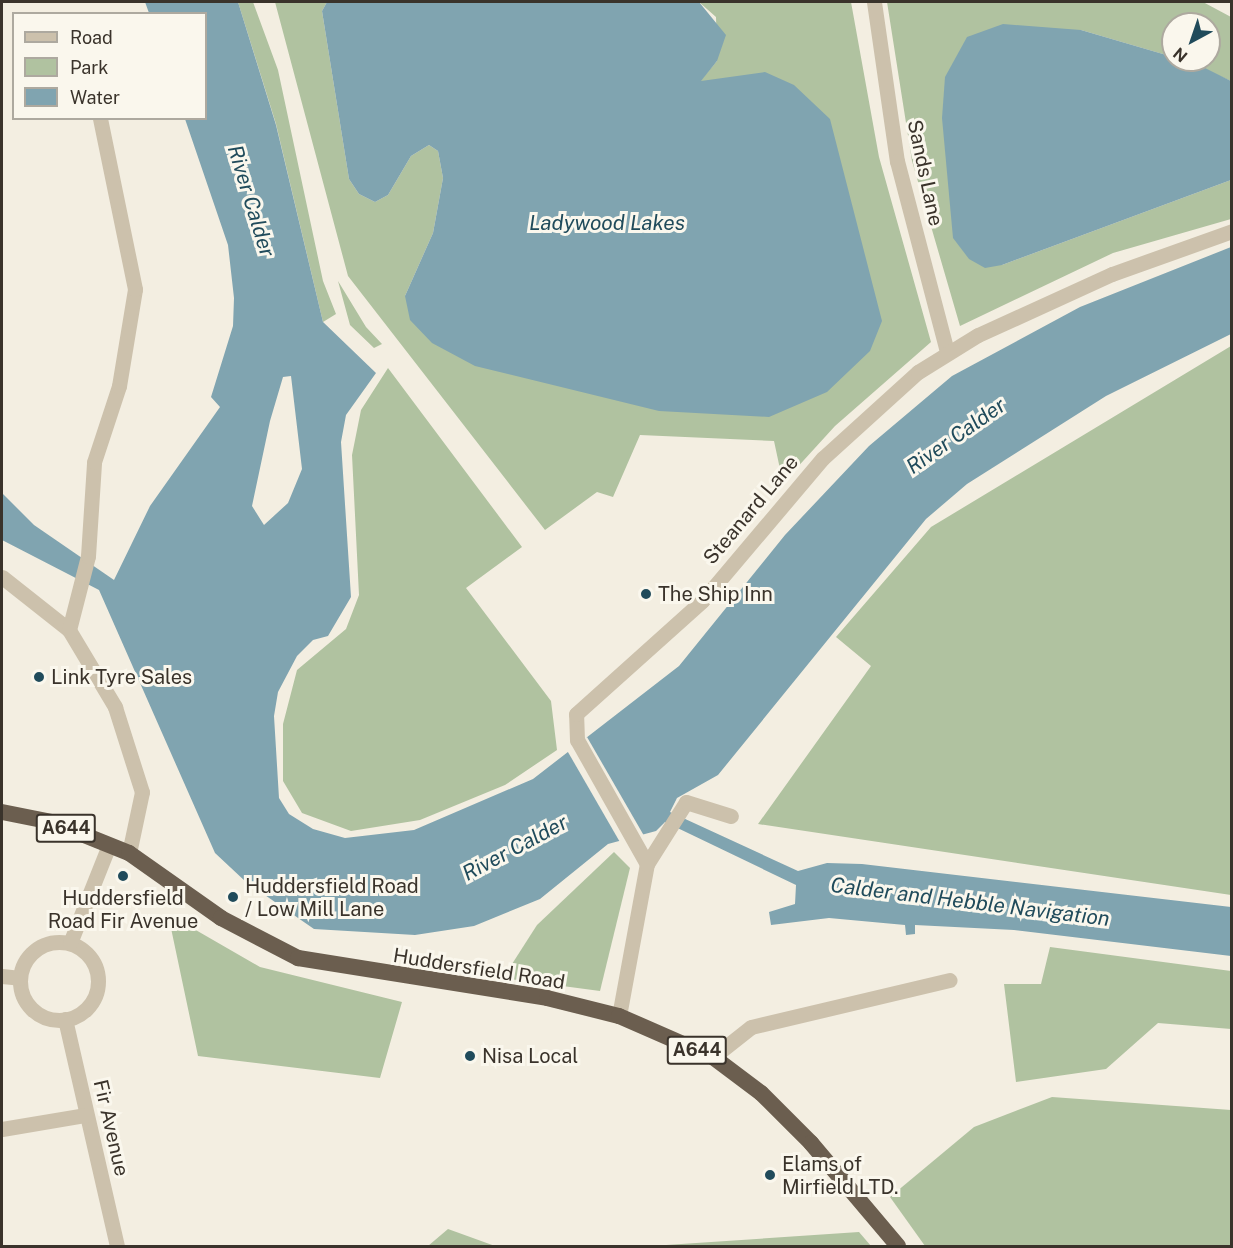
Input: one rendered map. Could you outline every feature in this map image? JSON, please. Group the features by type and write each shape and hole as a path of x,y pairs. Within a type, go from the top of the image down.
{"highway":[{"name":"Huddersfield Road","path":"2,812 52,822 129,853 221,918 298,958 547,998 620,1016 713,1057 761,1093 811,1143 898,1246"}],"street":[{"name":"Sands Lane","path":"874,2 897,161 947,352"},
{"path":"69,630 81,593 88,556 94,462 118,386 135,289 100,120"},
{"name":"Steanard Lane","path":"620,1016 646,864 640,846 577,740 576,714 584,704 702,601 861,420 947,352 1112,274 1232,231"},
{"path":"2,577 69,630 115,707 129,743 142,792 129,853"},
{"path":"646,864 679,808 693,801 731,816"},
{"path":"70,943 109,845"},
{"path":"70,943 91,959 98,984 88,1007 64,1019 32,1009 20,978 37,948 70,943"},
{"path":"2,976 20,978"},
{"path":"713,1057 751,1027 950,980"},
{"name":"Fir Avenue","path":"64,1019 117,1246"},
{"path":"2,1129 86,1115"}],"green space":[{"path":"238,2 253,2 278,70 323,281 336,314 323,322 276,124"},
{"path":"275,2 327,2 322,11 349,179 359,194 375,202 388,195 411,156 429,145 438,151 443,178 433,233 405,296 700,81 717,61 716,17 699,2 851,2 879,157 931,342 835,426 783,483 774,441 640,435 613,497 597,492 545,530 348,276"},
{"path":"887,2 1203,2 1231,17 1231,81 1210,72 1221,72 1221,12 1161,12 1161,53 1081,30 1002,265 1231,180 1231,219 1113,253 960,326 912,161"},
{"path":"338,281 366,327 382,344 374,348 350,325"},
{"path":"1231,346 1231,895 758,824 871,666 836,637 931,527"},
{"path":"388,368 522,547 466,588 551,701 557,750 505,785 420,820 351,831 302,813 283,781 283,724 297,670 346,629 359,595 352,455 361,410"},
{"path":"614,852 630,868 600,991 503,978 537,925"},
{"path":"168,914 260,967 402,1002 380,1078 198,1056"},
{"path":"1050,947 1231,971 1231,1029 1158,1023 1106,1069 1016,1082 1004,984 1041,984"},
{"path":"1052,1097 1231,1110 1231,1246 925,1246 890,1197 974,1127"},
{"path":"448,1229 495,1246 428,1246"},
{"path":"859,1232 871,1246 651,1246"}],"water":[{"path":"145,2 238,2 276,125 323,322 376,373 346,415 341,442 351,597 328,636 313,640 297,656 278,692 274,716 279,798 289,814 313,829 345,838 414,830 533,779 679,666 785,535 869,446 952,376 1080,307 1231,247 1231,334 1106,396 967,484 926,519 718,775 677,798 670,812 798,871 827,863 862,864 1231,907 1231,956 1014,930 915,925 915,934 906,935 905,925 829,918 771,925 769,912 795,904 796,885 665,822 656,831 608,844 540,899 474,926 415,935 314,929 246,882 215,853 99,590 2,540 2,493 34,525 114,580 150,506 220,407 211,397 233,326 234,298 228,245 185,120 207,120 207,12 149,12","holes":["291,376 302,469 288,503 264,525 252,506 270,421 283,377"]},
{"name":"Ladywood Lakes","path":"327,2 699,2 726,35 717,61 701,81 765,72 794,85 830,119 882,321 870,351 827,392 769,417 659,411 475,366 432,343 410,320 405,296 433,233 443,178 438,151 429,145 411,156 388,195 375,202 359,194 349,179 322,11"},
{"path":"1003,24 1081,30 1161,53 1161,72 1213,72 1231,81 1231,180 1002,265 985,268 969,259 953,238 942,118 945,77 967,37"}],"pier":[{"path":"587,737 645,837 624,849 566,749"}],"place":[{"name":"The Ship Inn","path":"646,594"},
{"name":"Link Tyre Sales","path":"39,677"},
{"name":"Huddersfield Road Fir Avenue","path":"123,876"},
{"name":"Huddersfield Road / Low Mill Lane","path":"233,897"},
{"name":"Nisa Local","path":"470,1056"},
{"name":"Elams of Mirfield LTD.","path":"770,1175"}],"water label":[{"name":"River Calder","path":"251,201"},
{"name":"River Calder","path":"956,436"},
{"name":"River Calder","path":"515,848"},
{"name":"Calder and Hebble Navigation","path":"970,902"}]}
